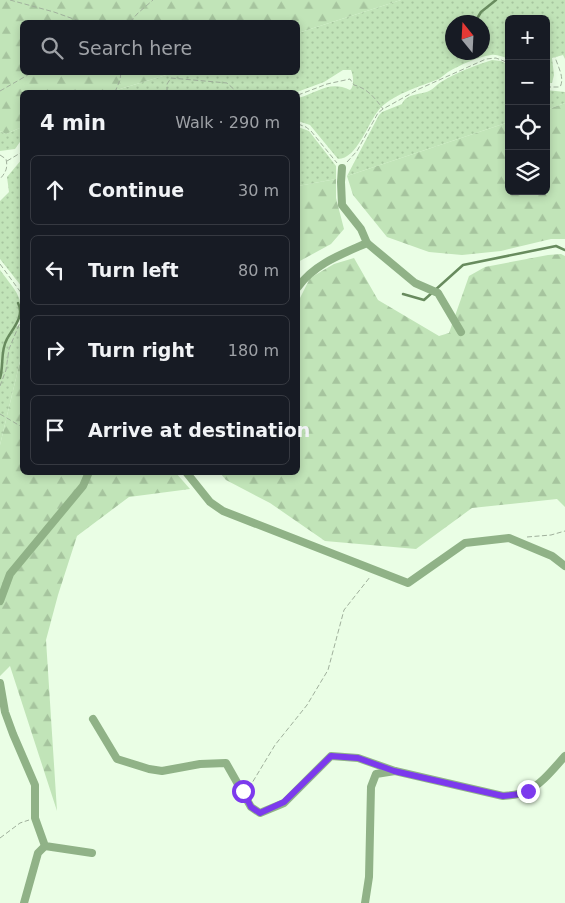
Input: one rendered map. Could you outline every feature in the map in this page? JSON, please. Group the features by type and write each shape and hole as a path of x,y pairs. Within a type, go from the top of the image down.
{"lane":[{"path":"342,168 342,204 361,229 367,243 415,283 438,293 461,332"},
{"path":"300,284 306,275 331,259 367,243"},
{"path":"0,601 10,574 84,486 88,475"},
{"path":"188,475 210,502 223,511 408,583 465,544 509,538 552,556 565,566"},
{"path":"0,683 5,712 35,785 36,818 44,846"},
{"path":"93,720 117,759 162,771 200,764 226,763 251,807 260,813 284,802 331,756 358,758 394,771 503,796 528,791 544,778 565,756"},
{"path":"365,903 368,877 371,787 376,774 394,771"},
{"path":"44,846 92,854"},
{"path":"24,903 38,853 44,846"}],"path":[{"path":"10,0 75,20"},
{"path":"132,20 153,0"},
{"path":"300,125 311,131 329,156 342,168 357,151 378,113 383,109 486,59 496,58 505,61"},
{"path":"550,87 560,87 562,85 562,77 555,58"},
{"path":"0,91 27,75"},
{"path":"116,90 121,75"},
{"path":"167,90 167,84 171,78 227,83 235,90"},
{"path":"300,94 327,84 350,79 354,86 374,96 383,109"},
{"path":"7,162 20,153"},
{"path":"0,155 7,162 7,168 0,179"},
{"path":"0,264 20,291"},
{"path":"0,386 6,370 9,349 20,323"},
{"path":"0,414 20,426"},
{"path":"526,537 551,535 565,531"},
{"path":"245,795 275,745 307,705 328,670 344,610 375,571"},
{"path":"0,838 20,823 36,818"}],"green space":[{"path":"0,0 401,0 300,32 300,20 20,20 20,75 166,75 117,90 20,90 20,128 6,134 0,131"},
{"path":"401,0 565,0 565,59 563,55 552,58 554,75 552,83 550,83 550,15 505,15 505,58 490,56 490,15 445,15 445,60 474,60 383,105 356,147 345,157 338,159 310,125 300,122 300,97 324,88 336,86 350,90 353,83 351,70 343,70 324,82 300,90 117,90 166,75 300,75 300,32"},
{"path":"492,60 505,63 505,123 347,176 382,112 402,104 410,96 431,90 447,78"},
{"path":"550,90 565,92 565,103 550,109"},
{"path":"565,103 565,239 551,239 501,251 462,255 429,252 387,237 353,195 347,176 505,123 505,195 550,195 550,109"},
{"path":"20,128 20,142 15,149 0,151 0,131 6,134"},
{"path":"300,128 309,131 336,166 336,179 300,186"},
{"path":"20,161 20,284 0,259 0,201 9,192 7,177"},
{"path":"336,179 336,198 344,229 331,244 300,261 300,186"},
{"path":"561,254 565,256 565,507 557,499 472,508 416,549 325,541 270,503 226,480 222,475 300,475 300,298 310,278 334,264 354,258 378,300 439,336 449,333 469,276 485,267"},
{"path":"0,270 15,290 20,302 20,317 17,326 20,327 20,361 0,445"},
{"path":"20,361 20,475 178,475 190,489 129,497 77,536 46,640 57,811 10,666 0,676 0,445"}],"waterway":[{"path":"479,15 496,0"},
{"path":"403,294 424,300 463,265 556,246 565,250"},
{"path":"0,378 5,344 20,313 18,303"}],"route":[{"path":"243,791 251,807 260,813 284,802 331,756 358,758 394,771 503,796 528,791"}]}
